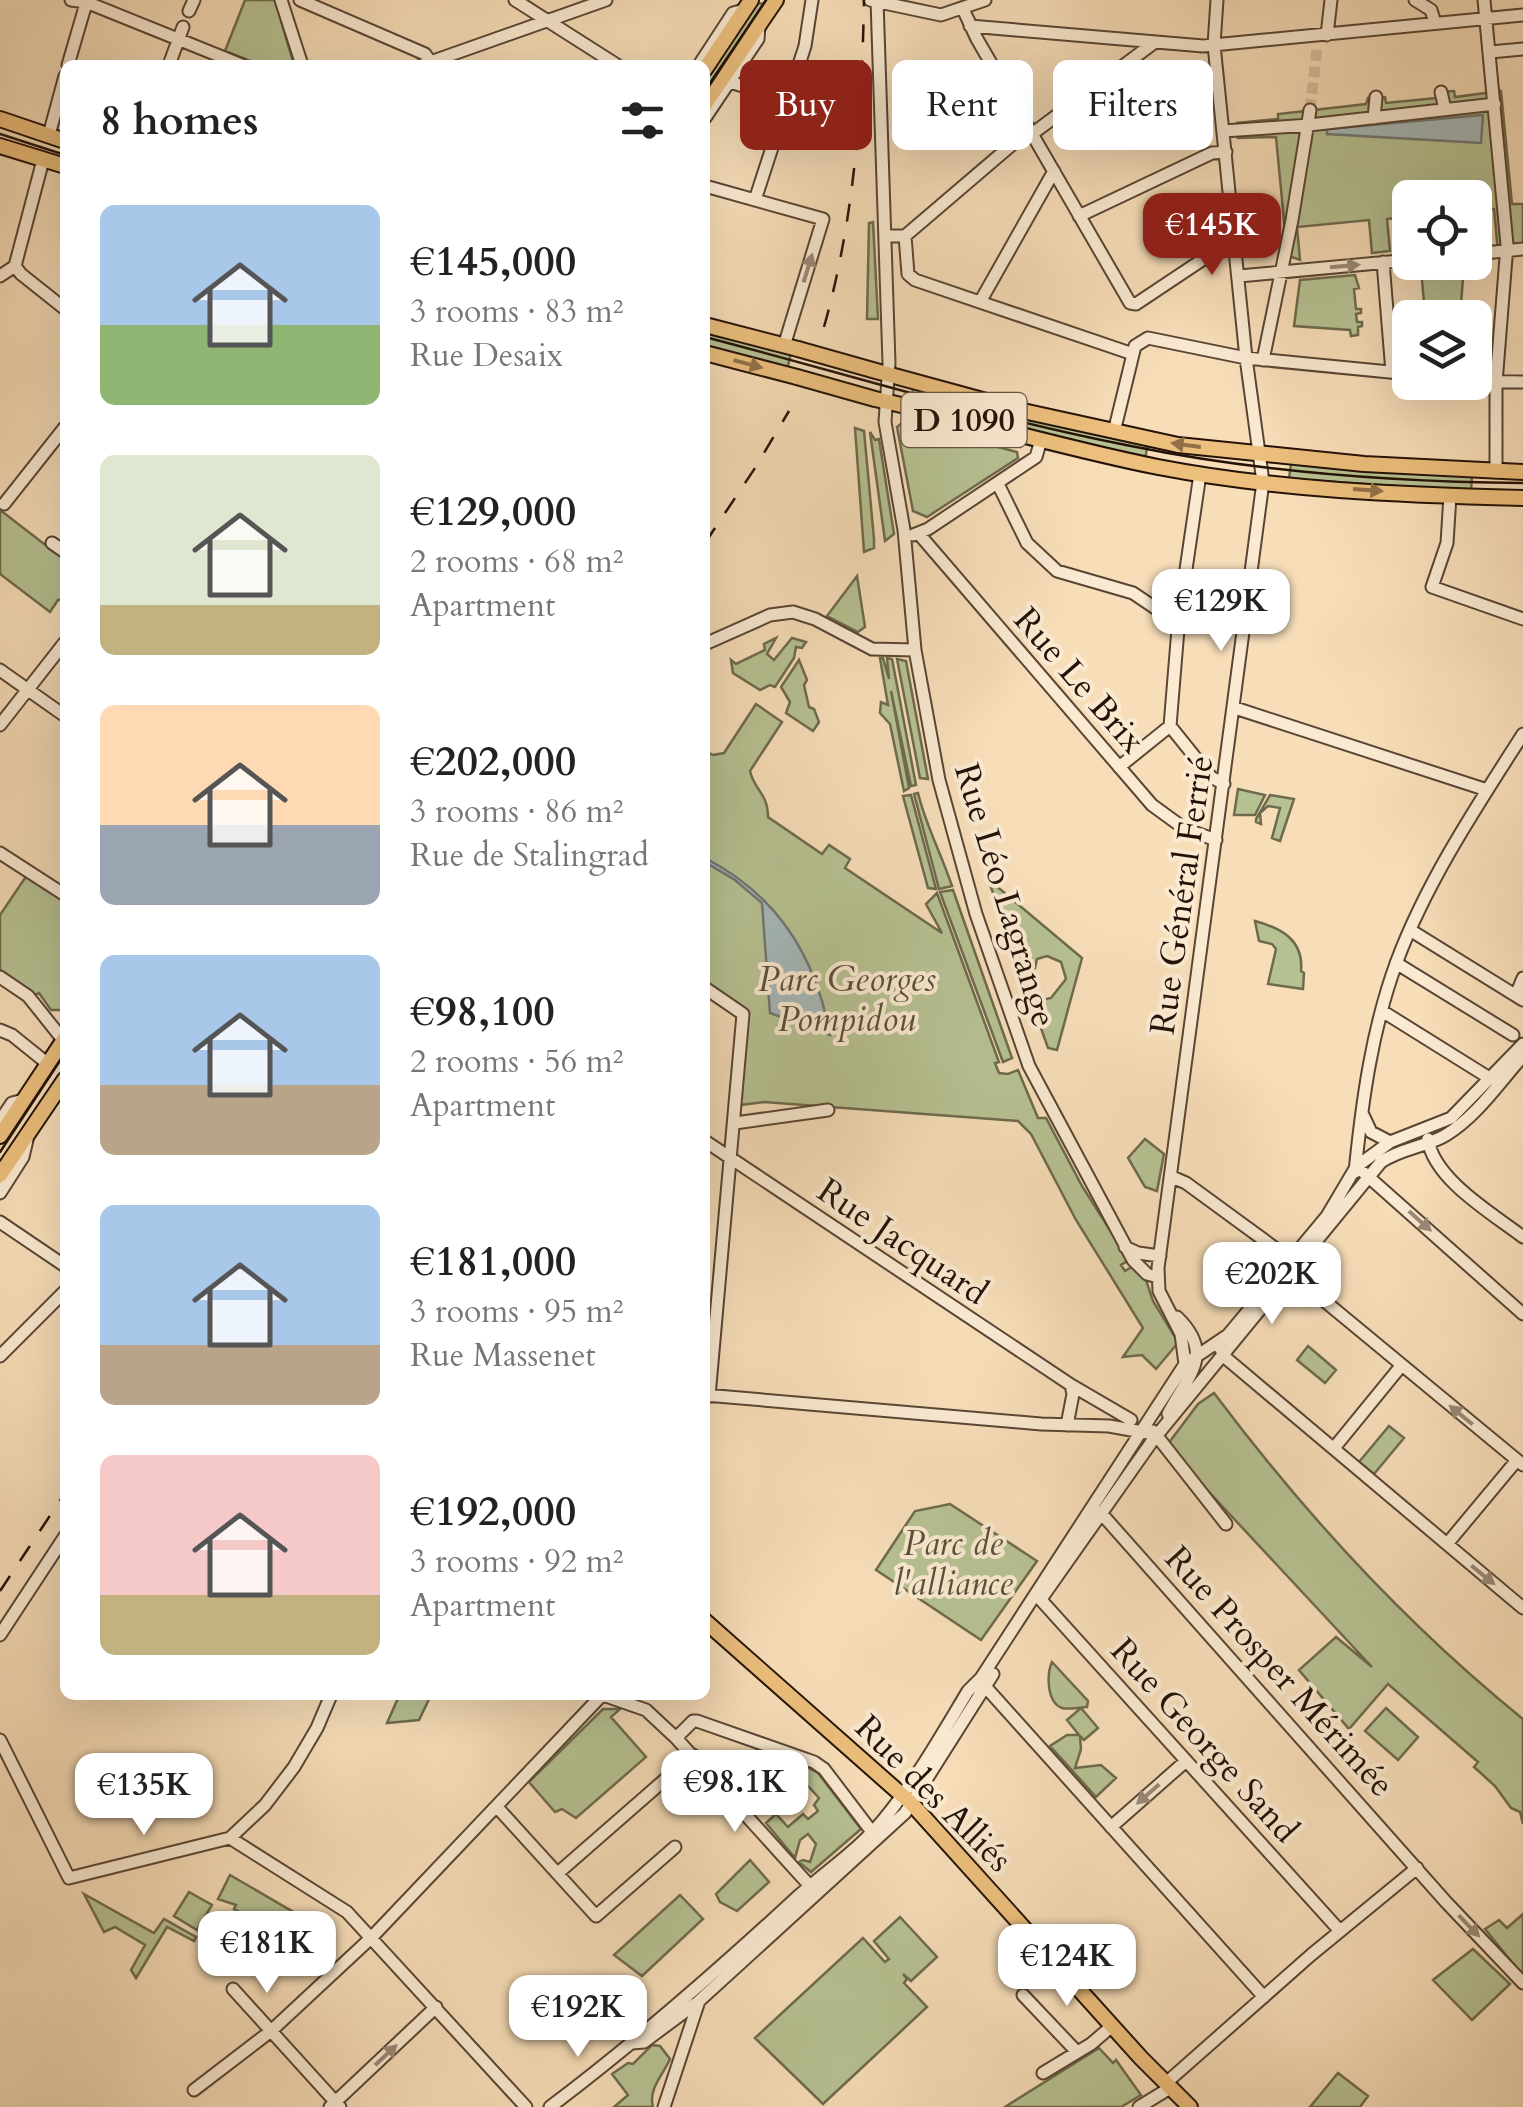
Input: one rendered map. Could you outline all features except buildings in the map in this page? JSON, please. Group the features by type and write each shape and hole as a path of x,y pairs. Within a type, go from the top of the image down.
{"main road":[{"path":"710,97 776,0"},
{"path":"710,62 748,5"},
{"path":"0,119 60,139"},
{"path":"43,160 48,135"},
{"path":"0,146 60,165"},
{"name":"D 1090","path":"710,327 1114,432 1178,445 1523,472"},
{"name":"D 1090","path":"710,354 1041,440 1200,474 1450,496 1523,498"},
{"path":"0,1136 60,1047"},
{"path":"48,1064 60,1075"},
{"path":"0,1174 60,1088"},
{"name":"Rue des Alliés","path":"710,1625 907,1799 1190,2107"}],"street":[{"path":"71,0 86,1 180,34 232,60"},
{"path":"281,0 300,60"},
{"path":"300,0 424,54 425,60"},
{"path":"515,0 548,18 604,60"},
{"path":"452,59 548,18 606,0"},
{"path":"801,60 812,0"},
{"path":"874,0 941,15 985,0"},
{"name":"Rue Léo Lagrange","path":"874,0 885,236 881,400 904,537 916,650 940,780 976,914 1035,1080 1125,1247 1137,1266 1158,1277"},
{"name":"Rue Général Ferrié","path":"1185,1364 1184,1343 1159,1291 1158,1277 1264,482 1246,358 1214,44 1216,0"},
{"path":"1321,40 1331,0"},
{"path":"1416,0 1431,10 1435,23"},
{"path":"1484,0 1505,251 1496,383 1496,472"},
{"path":"69,60 86,1"},
{"path":"702,60 733,12 748,5"},
{"path":"963,9 989,60"},
{"path":"970,26 1214,44 1321,40 1523,15"},
{"path":"710,111 758,39 760,26"},
{"path":"171,60 180,34"},
{"path":"1033,130 1156,42"},
{"path":"1490,52 1523,49"},
{"path":"730,82 740,85"},
{"path":"1441,92 1446,110"},
{"path":"48,135 60,93"},
{"path":"1374,118 1376,97"},
{"path":"1224,131 1495,104"},
{"path":"1262,360 1310,110"},
{"path":"1033,137 1132,304 1214,252 1236,249"},
{"path":"754,200 771,150"},
{"path":"885,236 906,236 1009,150"},
{"path":"1079,216 1212,154 1226,152"},
{"path":"0,276 15,266 43,160"},
{"path":"980,302 1054,171"},
{"path":"710,187 823,219 791,348"},
{"path":"906,236 908,274 914,280 1133,354"},
{"path":"1492,252 1523,250"},
{"path":"1239,276 1392,261"},
{"path":"1114,432 1135,346 1148,338 1246,358 1392,372 1384,262"},
{"path":"15,266 60,305"},
{"path":"1492,383 1523,382"},
{"path":"4,504 60,433"},
{"path":"904,537 933,526 998,484 1036,457 1041,440"},
{"path":"1200,474 1179,617 1170,726 1211,777 1224,784"},
{"path":"998,484 1028,543 1057,571 1133,593 1164,614 1179,617"},
{"path":"1450,496 1447,543 1432,587 1523,618"},
{"name":"Rue Le Brix","path":"918,534 1162,814 1216,840"},
{"path":"52,543 60,549"},
{"path":"710,642 770,615 794,612 815,618 872,650 916,650"},
{"path":"0,725 60,648"},
{"path":"0,670 60,712"},
{"path":"1235,708 1487,790"},
{"path":"1120,766 1170,726"},
{"path":"1349,1200 1382,1011 1396,963 1487,790 1523,734"},
{"path":"0,853 60,892"},
{"path":"1410,930 1519,997 1523,978"},
{"path":"982,1682 1223,1345 1385,1159 1451,1118 1491,1079 1518,1039 1396,963"},
{"path":"0,977 28,996 60,1034"},
{"path":"710,991 743,1014 736,1124 710,1366"},
{"path":"1382,1011 1491,1079"},
{"path":"0,1030 48,1064"},
{"path":"550,2107 632,2044 644,2042 682,2015 695,1997 810,1886 907,1799 1185,1364 1223,1345 1291,1266 1356,1167 1390,1142 1427,1136 1461,1124 1523,1056"},
{"path":"0,1121 12,1103 24,1100"},
{"path":"736,1124 828,1110"},
{"path":"1362,1112 1372,1132 1390,1142"},
{"path":"0,1193 24,1156 28,1136"},
{"path":"1427,1136 1434,1158 1450,1180 1523,1237"},
{"name":"Rue Jacquard","path":"710,1144 1071,1386 1131,1420"},
{"path":"1356,1167 1523,1314"},
{"path":"1172,1177 1186,1183 1291,1266 1401,1366 1520,1463 1447,1544"},
{"path":"0,1222 60,1263"},
{"path":"1125,1247 1160,1256"},
{"path":"0,1355 60,1296"},
{"name":"Rue Général Ferrié","path":"1172,1312 1198,1343 1198,1356"},
{"path":"1190,1330 1216,1338 1334,1448 1523,1608"},
{"path":"1157,1436 1198,1356"},
{"path":"1334,1448 1401,1366"},
{"path":"1068,1425 1074,1394 1071,1386"},
{"path":"710,1396 1068,1425 1146,1427"},
{"path":"1109,1426 1131,1420 1157,1436 1226,1524"},
{"name":"Rue Prosper Mérimée","path":"1100,1512 1523,1983"},
{"path":"0,1635 60,1544"},
{"path":"1041,1600 1044,1581"},
{"name":"Rue George Sand","path":"1041,1600 1340,1931"},
{"path":"982,1682 1264,1997"},
{"path":"0,1740 69,1878 230,1838 294,1768 318,1728 329,1700"},
{"path":"194,2090 272,2030 372,1937 597,1700"},
{"path":"617,1700 646,1710 676,1738 810,1886"},
{"path":"676,1738 697,1721 814,1762 824,1769 872,1832"},
{"path":"558,1873 692,1755"},
{"path":"1111,1827 1186,1761"},
{"path":"664,2107 684,2042 682,2015 695,1997 907,1799"},
{"path":"498,1807 596,1916 675,1847"},
{"path":"230,1838 348,1912 526,2107"},
{"path":"1139,2107 1417,1868"},
{"path":"233,1989 335,2105 436,2007"},
{"path":"1023,1994 1077,2052"},
{"path":"1042,2073 1112,2026"}],"green space":[{"path":"245,0 275,0 293,60 248,60 225,51"},
{"path":"754,3 766,4 710,88 710,70"},
{"path":"1454,91 1455,97 1501,91 1512,204 1523,204 1523,249 1498,252 1492,180 1392,180 1392,218 1387,219 1390,251 1372,253 1369,220 1297,227 1300,260 1281,253 1285,231 1276,137 1238,138 1237,123 1366,104 1368,98 1385,97 1386,103 1436,98 1437,92"},
{"path":"873,222 878,319 867,319 869,223"},
{"path":"1355,275 1359,288 1354,289 1356,309 1361,309 1356,314 1357,322 1362,322 1358,335 1351,336 1350,330 1294,326 1300,280"},
{"path":"1422,280 1463,280 1461,300 1424,300"},
{"path":"710,334 791,353 787,370 710,349"},
{"path":"914,386 1018,414 1014,428 910,401"},
{"path":"1026,415 1148,443 1145,459 1022,430"},
{"path":"903,422 1017,452 1018,458 927,517 913,511 897,427"},
{"path":"855,428 864,431 874,539 874,548 864,552"},
{"path":"870,432 875,440 879,439 894,534 885,541"},
{"path":"1291,463 1472,476 1471,491 1289,479"},
{"path":"0,510 60,556 60,600 50,612 0,574"},
{"path":"857,576 865,627 858,632 827,616"},
{"path":"776,638 767,654 774,660 792,638 806,642 802,648 796,647 794,658 775,687 760,690 733,673 731,660 736,664 765,650 764,644"},
{"path":"880,658 889,679 887,658 892,659 916,785 911,786 891,691 909,788 904,791 890,724 880,713 881,702 888,705"},
{"path":"897,659 906,661 928,779 920,778"},
{"path":"799,660 807,680 804,685 809,707 814,709 819,722 813,731 786,713 790,702 781,687"},
{"name":"Parc Georges Pompidou","path":"756,704 782,722 750,771 766,802 768,817 822,854 829,845 850,859 845,868 942,933 926,904 937,893 999,1062 995,1063 999,1073 1018,1070 1038,1118 1046,1118 1082,1186 1129,1260 1121,1265 1125,1271 1133,1266 1145,1277 1153,1301 1175,1337 1177,1344 1156,1369 1142,1355 1123,1357 1143,1328 1076,1220 1031,1134 1018,1121 764,1102 733,1106 740,1016 710,995 710,754 724,753"},
{"path":"1238,789 1265,795 1255,815 1234,815"},
{"path":"918,793 952,886 939,889 914,794"},
{"path":"911,795 936,889 928,888 903,796"},
{"path":"1270,795 1294,799 1280,841 1272,838 1280,808 1268,806 1260,813 1261,824 1256,822 1256,819"},
{"path":"27,875 60,897 60,1010 51,1010 39,993 35,995 0,971 0,915"},
{"path":"988,879 1082,958 1057,1050 1048,1048 1024,982 1042,1000 1051,998 1066,979 1061,962 1047,956 1037,959 1035,968 1023,978"},
{"path":"953,890 1012,1058 1003,1062 940,892"},
{"path":"1255,921 1274,927 1295,943 1304,973 1303,989 1268,984 1276,949 1259,941"},
{"path":"1145,1139 1164,1154 1157,1191 1145,1187 1128,1158"},
{"path":"1308,1346 1336,1370 1325,1383 1297,1360"},
{"path":"1214,1393 1359,1566 1439,1646 1523,1719 1523,1824 1520,1812 1511,1808 1474,1767 1478,1762 1388,1684 1349,1729 1299,1670 1336,1637 1372,1667 1168,1448 1198,1404"},
{"path":"1389,1426 1404,1438 1374,1474 1359,1462"},
{"name":"Parc de l'alliance","path":"950,1504 1037,1561 981,1640 876,1570 915,1511"},
{"path":"1052,1662 1088,1701 1087,1707 1064,1709 1053,1700 1049,1687"},
{"path":"397,1700 429,1700 419,1720 387,1723"},
{"path":"1081,1708 1098,1728 1084,1740 1080,1736 1075,1768 1101,1765 1116,1778 1096,1797 1050,1746 1067,1735 1079,1735 1067,1720"},
{"path":"1386,1708 1418,1737 1398,1760 1365,1731"},
{"path":"603,1709 620,1709 611,1717 646,1757 576,1818 562,1809 555,1812 529,1782"},
{"path":"788,1757 818,1773 861,1829 811,1872 799,1862 810,1862 816,1844 808,1834 800,1840 795,1858 766,1823 776,1814 788,1827 803,1814 808,1819 818,1811 814,1805 819,1798 806,1784 800,1788 787,1774"},
{"path":"750,1860 769,1882 737,1911 720,1902 716,1894"},
{"path":"230,1875 326,1931 304,1951 234,1909 236,1905 218,1899"},
{"path":"189,1892 212,1905 197,1930 174,1916"},
{"path":"84,1894 154,1933 164,1919 196,1937 194,1941 167,1927 136,1978 131,1970 145,1945 115,1927 104,1932"},
{"path":"680,1895 703,1919 642,1976 614,1955"},
{"path":"1523,1914 1523,1976 1485,1929 1499,1920 1507,1928"},
{"path":"900,1917 937,1957 911,1981 903,1974 907,1979 904,1983 927,2007 823,2104 755,2038 863,1938 885,1962 889,1959 874,1941"},
{"path":"1473,1949 1510,1984 1472,2020 1433,1980"},
{"path":"652,2045 660,2046 670,2059 654,2088 653,2107 614,2107 628,2095 612,2074 628,2063 633,2064"},
{"path":"1099,2048 1113,2063 1116,2060 1141,2095 1121,2107 1005,2107"},
{"path":"1338,2073 1368,2096 1360,2107 1310,2107"}],"shaded area":[{"path":"1483,115 1481,143 1327,134 1327,129"},
{"path":"710,861 753,890 789,931 815,980 830,1035 770,1013 762,903 710,865"}],"tunnel":[{"path":"1310,110 1317,49"}],"tram line":[{"path":"710,84 766,0"},
{"path":"0,134 60,153"},
{"path":"710,338 1024,422 1179,455 1326,474 1523,483"},
{"path":"0,1152 60,1061"}],"railway":[{"path":"824,327 849,206 861,83 864,0"},
{"path":"710,536 789,411"},
{"path":"0,1591 60,1501"}]}
